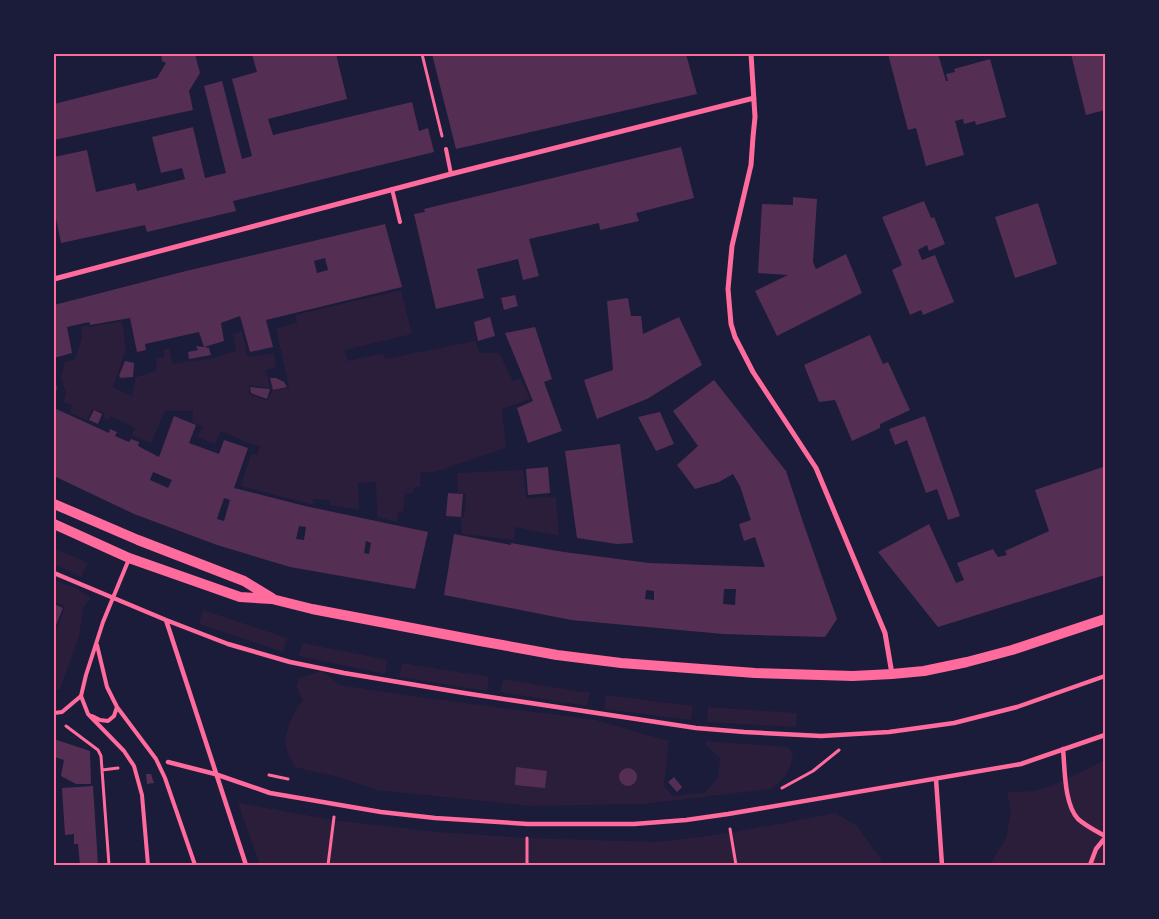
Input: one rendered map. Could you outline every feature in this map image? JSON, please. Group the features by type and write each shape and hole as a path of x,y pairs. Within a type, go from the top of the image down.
{"main road":[{"path":"54,504 138,540 244,581 272,599"},
{"path":"54,524 130,558 240,597 272,599 312,609 557,655 621,663 755,673 853,676 892,674 924,671 967,662 1012,650 1105,619"}],"street":[{"path":"751,54 755,117 751,166 732,246 728,290 731,324 735,337 753,372 816,468 885,633 892,674"},
{"path":"54,279 451,174 754,98"},
{"path":"54,573 228,644 290,662 344,673 550,707 696,728 801,736 889,732 954,723 1017,707 1105,676"},
{"path":"166,620 246,865"},
{"path":"168,762 215,774 270,793 381,812 528,824 634,824 686,820 728,814 1021,764 1104,737"},
{"path":"1063,749 1068,796 1072,809 1077,818 1084,824 1105,837 1096,850 1090,865"},
{"path":"936,779 942,865"}],"lane":[{"path":"446,149 451,174"},
{"path":"392,190 400,222"},
{"path":"130,558 103,622 81,696 88,714 124,751 132,764 142,795 148,865"},
{"path":"97,645 107,687 117,707 156,759 165,778 195,865"},
{"path":"54,713 62,712 81,696"},
{"path":"88,714 100,720 108,721 114,716 117,707"}],"path":[{"path":"422,54 446,149"},
{"path":"60,724 98,750 102,770 109,865"},
{"path":"780,789 813,771 843,747"},
{"path":"102,770 127,767"},
{"path":"274,775 292,780"},
{"path":"328,865 335,804"},
{"path":"728,814 736,865"},
{"path":"527,865 528,824"}],"shaded area":[{"path":"401,290 412,334 345,350 348,361 383,353 385,359 475,341 480,353 499,353 513,381 521,379 530,399 502,409 506,448 435,472 421,472 420,487 414,487 413,493 405,493 403,512 399,511 397,522 377,517 376,482 358,483 359,510 329,505 330,500 314,499 313,505 241,486 251,454 257,455 260,446 248,443 221,431 215,444 197,437 203,427 192,422 193,411 165,411 151,443 132,435 135,428 111,416 108,420 103,418 104,413 92,409 87,420 70,413 72,405 63,402 66,394 61,378 65,362 75,359 82,338 81,327 122,321 126,349 113,387 132,396 136,377 156,371 157,358 164,357 164,349 169,349 173,364 213,358 236,351 233,334 242,331 248,357 274,353 276,367 266,370 270,388 249,385 249,394 267,401 272,391 289,387 276,328 297,323 295,315"},
{"path":"523,470 526,498 556,497 559,536 515,527 514,540 462,534 461,517 464,517 466,494 458,493 457,473"},
{"path":"54,548 88,563 81,577 54,564"},
{"path":"54,580 78,589 91,598 83,608 79,637 60,689 54,689 54,638 65,606 54,601"},
{"path":"203,610 287,638 283,652 199,624"},
{"path":"302,643 388,660 385,674 299,656"},
{"path":"402,663 489,677 487,691 399,677"},
{"path":"322,671 340,685 596,720 669,741 664,786 673,796 704,793 718,778 720,758 705,744 706,741 788,747 793,753 792,760 789,770 771,789 644,804 531,806 376,790 342,778 294,767 286,748 286,736 290,722 303,700 296,686 299,678"},
{"path":"503,679 590,693 587,706 500,692"},
{"path":"606,695 693,706 691,720 604,709"},
{"path":"708,707 797,713 796,727 707,722"},
{"path":"1105,760 1105,865 990,864 1006,839 1011,811 1007,792 1033,791 1052,786"},
{"path":"238,803 333,820 437,832 527,838 658,842 730,833 836,813 857,826 880,858 882,865 260,865"}],"building":[{"path":"161,54 195,54 200,73 189,91 193,110 54,140 54,104 157,78 166,63 162,61"},
{"path":"252,54 336,54 347,99 268,119 273,135 412,102 419,131 428,128 434,152 233,201 236,211 147,232 145,225 61,243 54,209 54,157 87,150 96,192 135,183 137,191 185,179 182,168 161,173 152,137 193,127 205,178 226,173 204,86 222,81 242,159 252,156 232,79 257,72"},
{"path":"432,54 686,54 697,94 456,149"},
{"path":"888,54 938,54 946,81 948,81 946,74 955,72 954,69 990,59 1006,117 976,125 975,121 964,124 963,119 955,121 964,155 926,166 916,128 908,130"},
{"path":"1071,54 1105,54 1105,110 1086,115"},
{"path":"681,147 694,198 636,213 639,221 600,230 599,223 529,239 539,276 523,280 518,259 477,269 484,298 436,309 414,214 425,212 424,209"},
{"path":"793,197 817,199 813,262 816,269 846,254 862,293 777,336 755,291 788,275 758,273 762,204 793,205"},
{"path":"924,201 931,218 934,217 945,244 929,251 927,245 918,250 922,260 935,255 954,302 923,315 921,310 910,315 892,270 902,265 882,217"},
{"path":"1038,203 1057,264 1015,278 995,217"},
{"path":"385,224 402,287 266,320 273,347 250,352 240,316 221,323 224,341 204,347 199,332 145,344 146,350 137,352 130,318 90,325 89,322 67,327 72,353 54,358 54,305 186,271","holes":["325,258 328,270 317,273 314,261"]},
{"path":"515,295 518,306 504,310 501,298"},
{"path":"628,298 631,316 641,316 643,334 679,317 702,365 647,399 597,419 584,380 613,370 607,301"},
{"path":"490,317 495,336 478,341 474,322"},
{"path":"535,327 552,379 544,382 562,431 528,443 517,408 533,401 505,333"},
{"path":"870,335 883,364 888,362 910,410 880,424 880,428 852,441 835,400 819,402 804,365"},
{"path":"196,346 209,348 211,355 189,359 188,352 198,350"},
{"path":"125,361 134,363 133,377 121,378 119,376"},
{"path":"54,378 57,388 54,399"},
{"path":"270,378 276,378 284,382 287,387 273,390"},
{"path":"714,380 786,471 837,619 825,637 723,634 571,620 444,595 454,534 511,545 511,543 649,563 765,567 755,537 744,541 739,524 751,520 740,486 733,474 719,482 695,489 677,465 698,446 673,411","holes":["724,589 736,589 735,605 723,604","646,590 654,591 654,600 645,599"]},
{"path":"250,387 270,389 267,399 251,393"},
{"path":"54,408 109,433 110,429 117,432 115,436 129,442 131,439 139,442 138,446 159,457 174,416 196,425 189,443 219,454 224,440 248,448 234,488 305,506 428,532 415,589 290,567 217,545 134,514 54,476","holes":["153,472 172,480 168,488 150,480","224,498 230,500 224,521 217,519","299,526 306,527 304,540 296,539","366,541 371,543 369,554 364,553"]},
{"path":"94,410 102,414 98,424 89,420"},
{"path":"660,412 674,444 656,451 638,417"},
{"path":"925,416 960,516 948,520 937,489 926,493 907,440 895,445 889,429"},
{"path":"620,444 633,543 617,544 577,538 565,451"},
{"path":"548,467 550,493 528,495 526,469"},
{"path":"1103,467 1105,473 1105,575 938,627 878,552 929,524 956,583 964,580 957,563 993,549 998,557 1007,555 1005,551 1049,531 1035,490"},
{"path":"448,493 463,494 461,517 446,516"},
{"path":"54,604 63,608 54,630"},
{"path":"54,739 90,751 91,784 76,784 61,776 64,760 54,757"},
{"path":"516,767 547,771 545,788 515,785"},
{"path":"628,768 634,771 637,777 634,783 628,786 622,783 619,777 622,771"},
{"path":"146,774 151,774 154,783 147,784"},
{"path":"674,777 682,787 677,792 668,782"},
{"path":"93,786 98,865 80,865 78,844 74,844 74,834 65,835 62,788"}]}
